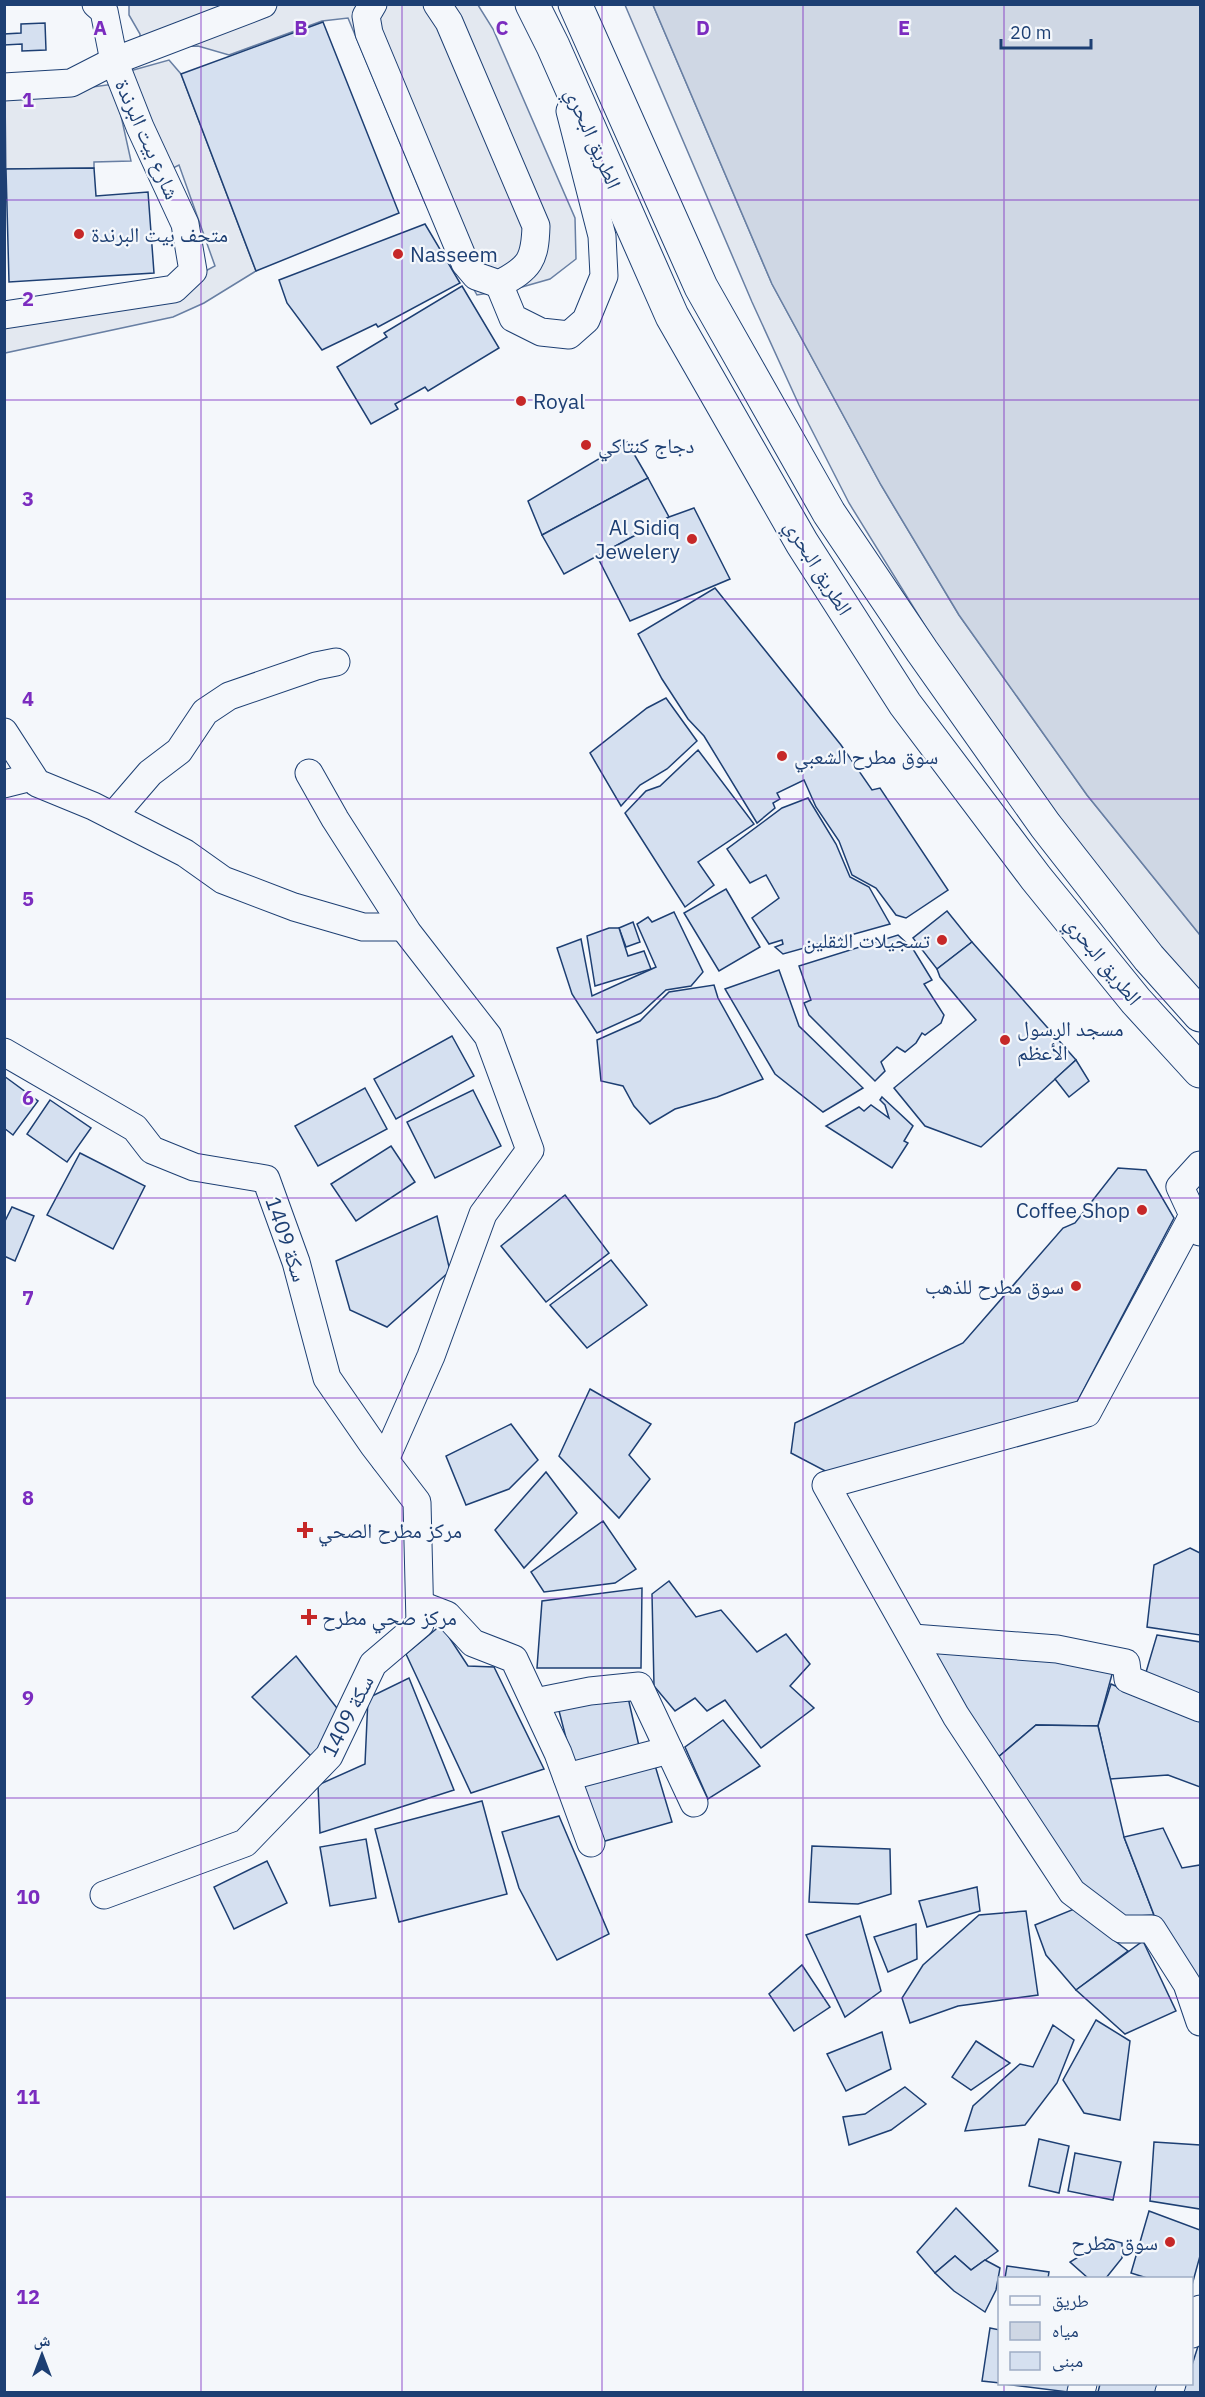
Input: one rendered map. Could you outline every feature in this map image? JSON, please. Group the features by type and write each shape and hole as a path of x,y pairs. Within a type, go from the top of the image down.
{"main road":[{"name":"الطريق البحري","path":"532,4 554,46 672,316 802,543 905,704 1036,878 1136,1001 1200,1071"},
{"name":"الطريق البحري","path":"575,4 701,287 829,513 1045,825 1149,958 1200,1016"}],"street":[{"path":"114,62 262,4"},
{"path":"373,4 366,16 369,33 465,263 476,276 499,284 519,274 535,252 537,226 449,22 437,4"},
{"name":"شارع بيت البرندة","path":"4,315 174,289 192,271 185,224 140,127 114,62 102,7"},
{"path":"499,284 513,318 541,332 569,335 586,320 604,276 602,236 554,46"},
{"name":"شارع بيت البرندة","path":"4,87 71,83 114,62"},
{"path":"113,816 150,773 179,751 205,712 229,696 316,666 336,662"},
{"path":"4,732 37,783 113,816 185,853 223,880 294,907 363,927 404,927"},
{"path":"309,773 335,819 404,927 488,1036 530,1150 483,1214 431,1356 385,1460"},
{"path":"4,784 32,777"},
{"name":"1409 سكة","path":"4,1052 135,1128 152,1150 194,1167 266,1179 296,1262 327,1378 417,1502 420,1624 373,1664 329,1756 245,1843 104,1895"},
{"path":"1200,1165 1180,1187 1193,1215 1195,1226 1087,1413 826,1485 956,1716 1072,1892 1121,1929 1152,1929 1187,1984 1200,2022"},
{"path":"421,1605 447,1615 473,1643 514,1659 567,1777 591,1843"},
{"path":"913,1638 1058,1649 1126,1663 1128,1679 1200,1708"},
{"path":"535,1702 590,1691 639,1686 694,1803"},
{"path":"567,1777 669,1750"},
{"path":"1193,2328 1200,2309"}],"shaded area":[{"path":"129,5 478,5 493,29 575,218 576,259 550,279 515,289 477,295 425,203 348,18 322,21 229,55 198,46 166,47 141,58 140,34 129,15"},
{"path":"625,5 653,5 772,284 881,485 959,615 1087,795 1200,935 1200,992 1161,948 1057,816 935,642 849,503 799,405 752,302"},
{"path":"169,60 181,74 256,271 204,303 173,317 5,353 5,321 198,275 215,266 179,165 163,173 119,74"},
{"path":"114,84 131,161 94,162 94,168 6,169 5,99"}],"water":[{"path":"653,5 1200,5 1200,935 1087,795 959,615 881,485 772,284"}],"building":[{"path":"323,22 399,213 256,271 181,74"},
{"path":"45,23 46,50 22,51 22,44 4,45 4,34 21,33 21,24"},
{"name":"متحف بيت البرندة","path":"94,168 96,196 148,192 154,273 9,282 6,169"},
{"path":"425,224 460,283 378,327 376,324 322,350 287,303 279,280"},
{"path":"462,286 499,348 428,391 425,387 395,404 398,409 371,424 337,367 387,337 384,333"},
{"path":"627,442 648,478 542,535 528,501"},
{"path":"648,478 669,517 564,574 542,535"},
{"path":"694,508 730,579 630,621 597,556 669,517"},
{"path":"715,588 841,745 872,790 880,788 948,890 906,918 896,915 876,888 852,875 839,841 816,807 804,780 777,793 780,799 773,803 775,808 757,823 704,736 688,719 662,679 638,634"},
{"path":"666,698 697,741 667,769 640,785 621,806 590,753 647,708"},
{"path":"698,750 754,824 698,862 714,885 685,907 625,813 646,791 660,786"},
{"path":"808,798 836,844 850,877 869,887 890,924 783,954 775,947 783,944 782,940 769,944 752,918 779,898 766,875 750,883 727,849 782,808"},
{"path":"726,889 760,947 719,971 684,913"},
{"name":"تسجيلات الثقلين","path":"947,911 972,942 937,969 913,938"},
{"path":"674,912 703,972 691,986 666,990 641,1013 597,1033 572,994 557,948 581,939 592,996 656,967 637,924 648,917 652,922"},
{"path":"633,922 640,942 626,947 619,928"},
{"path":"609,928 619,928 628,956 644,951 651,969 595,986 587,936"},
{"path":"898,935 913,949 932,980 924,984 944,1015 941,1023 925,1035 922,1033 916,1043 905,1052 897,1047 881,1062 885,1071 875,1081 809,1015 804,1003 811,1000 799,966"},
{"name":"مسجد الرسول الأعظم","path":"972,942 1076,1060 981,1147 925,1126 894,1088 976,1020 940,977 937,969"},
{"path":"779,970 799,1026 863,1088 823,1112 775,1074 725,989"},
{"path":"714,985 718,998 763,1079 717,1097 675,1109 650,1124 634,1106 623,1086 601,1081 597,1040 640,1021 669,992"},
{"path":"452,1036 474,1076 396,1119 374,1079"},
{"path":"1076,1060 1089,1081 1069,1097 1055,1079"},
{"path":"4,1076 38,1101 13,1135 4,1128"},
{"path":"365,1088 387,1129 318,1166 295,1126"},
{"path":"473,1090 501,1146 435,1178 407,1122"},
{"path":"882,1097 913,1126 904,1141 908,1143 892,1168 826,1126 859,1107 864,1111 871,1105 889,1118 885,1105 880,1100"},
{"path":"50,1100 91,1128 67,1162 27,1134"},
{"path":"391,1146 415,1182 356,1221 331,1184"},
{"path":"80,1153 145,1186 113,1249 47,1215"},
{"name":"سوق مطرح للذهب","path":"1118,1168 1146,1170 1174,1218 1068,1419 829,1473 791,1453 795,1423 963,1343 1063,1228 1075,1223"},
{"path":"565,1195 609,1253 546,1302 501,1246"},
{"path":"12,1207 34,1216 15,1261 4,1256 4,1223"},
{"path":"437,1216 450,1271 387,1327 350,1310 336,1261"},
{"path":"611,1260 647,1305 587,1348 550,1305"},
{"path":"590,1389 651,1424 629,1455 650,1479 619,1518 559,1456"},
{"path":"511,1424 538,1460 509,1489 466,1505 446,1456"},
{"path":"546,1472 577,1513 524,1568 495,1530"},
{"path":"603,1521 636,1569 615,1583 544,1592 531,1572"},
{"path":"1190,1548 1200,1553 1200,1635 1147,1627 1154,1565"},
{"path":"669,1581 696,1617 721,1610 757,1652 786,1634 810,1664 790,1686 814,1708 761,1748 725,1700 707,1711 695,1698 675,1711 654,1686 652,1594"},
{"path":"642,1588 641,1668 537,1668 542,1601"},
{"path":"441,1625 468,1666 494,1667 544,1769 471,1793 406,1654"},
{"path":"1157,1635 1200,1642 1200,1696 1144,1679"},
{"path":"925,1646 1114,1667 1098,1726 1036,1725 996,1759"},
{"path":"296,1656 344,1717 313,1758 252,1697"},
{"path":"409,1678 454,1790 320,1833 318,1785 365,1764 368,1698"},
{"path":"1111,1684 1200,1722 1200,1787 1168,1775 1110,1779 1098,1726"},
{"path":"627,1693 639,1746 573,1765 558,1707"},
{"path":"723,1720 760,1766 708,1799 685,1747"},
{"path":"1036,1725 1098,1726 1124,1837 1154,1915 1122,1917 1081,1889 996,1759"},
{"path":"654,1762 672,1822 598,1843 580,1784"},
{"path":"482,1801 507,1894 399,1922 375,1829"},
{"path":"559,1816 609,1934 557,1960 519,1888 502,1832"},
{"path":"1163,1828 1182,1868 1200,1865 1200,2011 1154,1915 1124,1837"},
{"path":"366,1839 376,1898 330,1906 320,1847"},
{"path":"812,1846 890,1849 891,1894 858,1904 809,1902"},
{"path":"267,1861 287,1903 234,1929 214,1887"},
{"path":"977,1887 980,1911 927,1927 919,1901"},
{"path":"1074,1909 1128,1951 1076,1990 1046,1955 1035,1925"},
{"path":"1026,1911 1038,1995 958,2006 910,2023 902,1998 923,1965 979,1915"},
{"path":"860,1916 881,1991 845,2017 806,1935"},
{"path":"916,1924 917,1959 888,1972 874,1937"},
{"path":"1143,1941 1176,2011 1125,2034 1076,1990"},
{"path":"802,1965 830,2007 794,2031 769,1994"},
{"path":"1096,2020 1130,2041 1120,2120 1084,2113 1063,2080"},
{"path":"1053,2025 1074,2040 1057,2083 1025,2125 965,2131 973,2106 1020,2064 1033,2067"},
{"path":"882,2032 891,2069 846,2091 827,2054"},
{"path":"976,2041 1010,2063 971,2090 952,2077"},
{"path":"905,2087 926,2104 891,2130 849,2145 843,2117 865,2114"},
{"path":"1039,2139 1069,2146 1059,2193 1029,2186"},
{"path":"1154,2142 1200,2145 1200,2209 1150,2201"},
{"path":"1075,2153 1121,2162 1113,2200 1068,2191"},
{"path":"956,2208 998,2251 971,2270 955,2256 935,2273 917,2252"},
{"path":"1149,2211 1200,2230 1200,2256 1193,2281 1193,2277 1144,2277 1131,2273"},
{"path":"1107,2239 1122,2243 1122,2258 1107,2277 1087,2277 1070,2262"},
{"path":"955,2256 971,2270 985,2260 1000,2268 996,2290 985,2312 954,2291 935,2273"},
{"path":"1007,2266 1049,2272 1048,2277 1005,2277"},
{"path":"990,2328 998,2330 998,2383 982,2381"},
{"path":"1200,2340 1200,2392 1182,2392 1185,2385 1193,2385 1193,2362"},
{"path":"1012,2385 1069,2385 1068,2392"},
{"path":"1100,2385 1159,2385 1156,2392 1098,2392"}],"place":[{"name":"متحف بيت البرندة","path":"79,234"},
{"name":"Nasseem","path":"398,254"},
{"name":"Royal","path":"521,401"},
{"name":"دجاج كنتاكي","path":"586,445"},
{"name":"Al Sidiq Jewelery","path":"692,539"},
{"name":"سوق مطرح الشعبي","path":"782,756"},
{"name":"تسجيلات الثقلين","path":"942,940"},
{"name":"مسجد الرسول الأعظم","path":"1005,1040"},
{"name":"Coffee Shop","path":"1142,1210"},
{"name":"سوق مطرح للذهب","path":"1076,1286"},
{"name":"مركز مطرح الصحي","path":"305,1530"},
{"name":"مركز صحي مطرح","path":"309,1617"},
{"name":"سوق مطرح","path":"1170,2242"}]}
